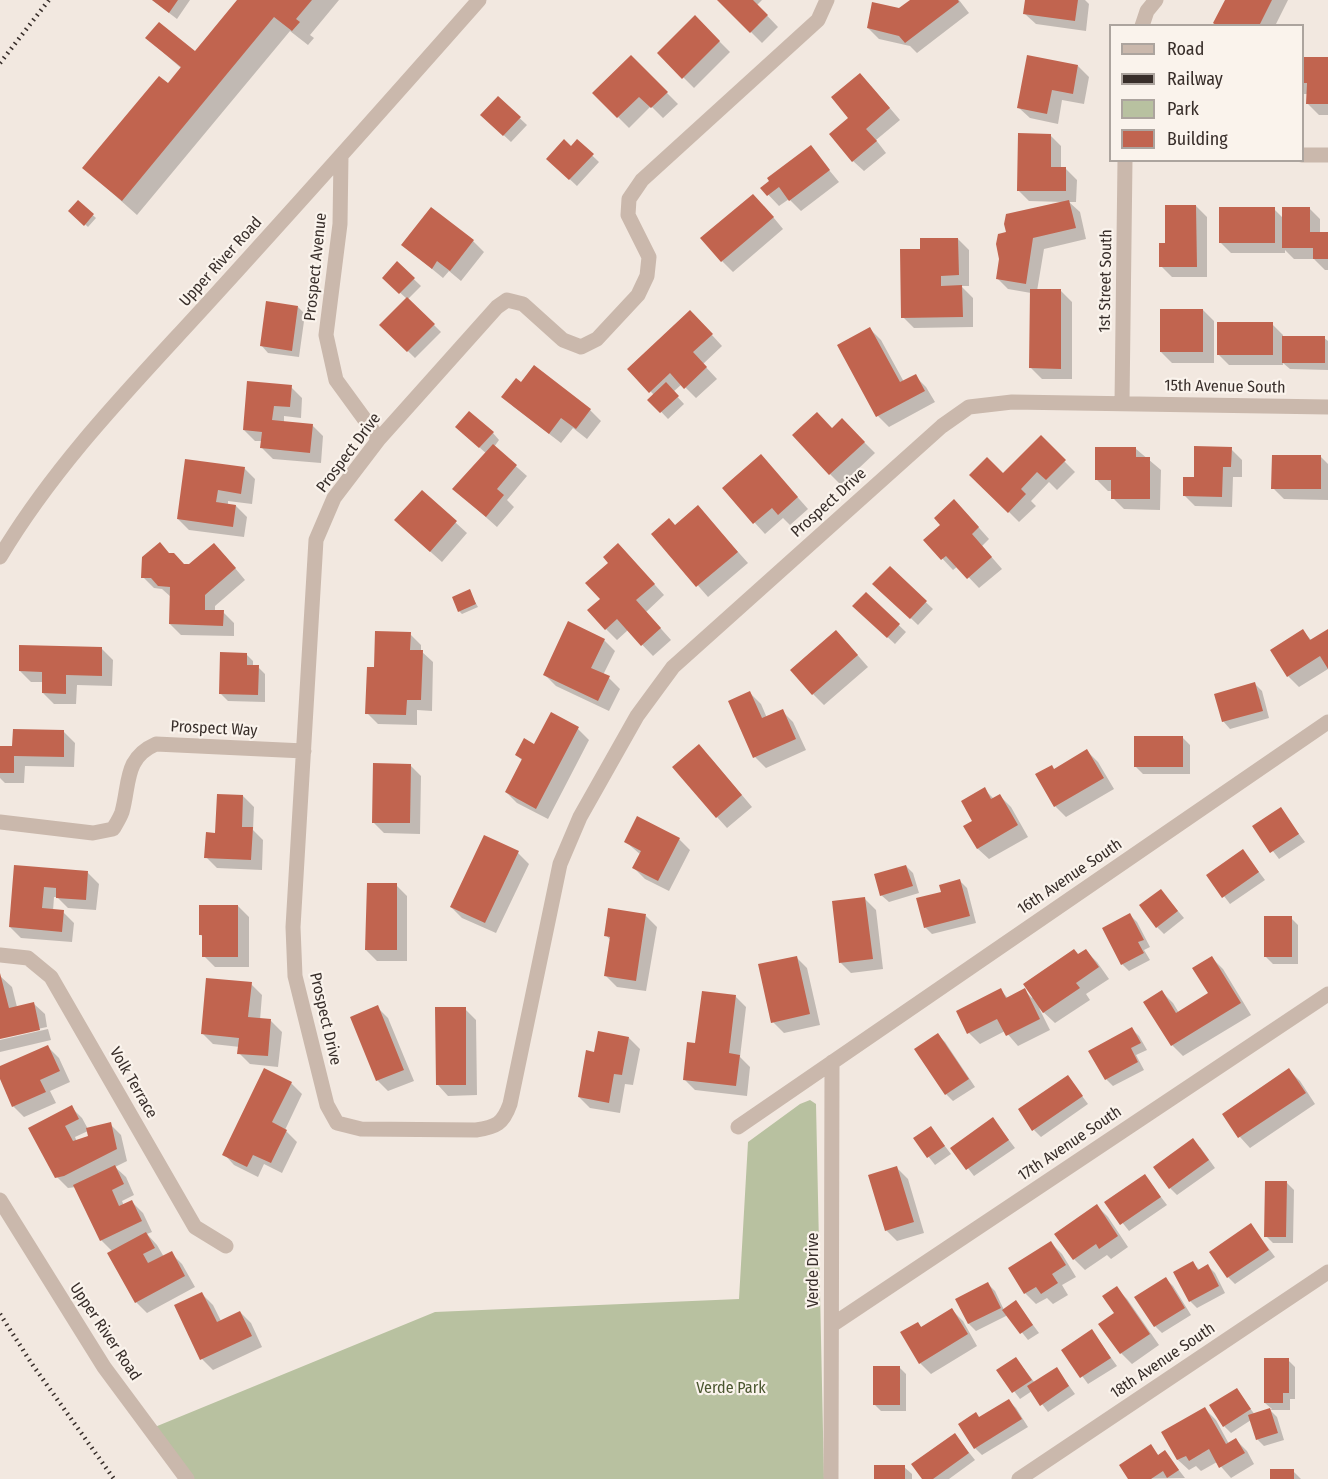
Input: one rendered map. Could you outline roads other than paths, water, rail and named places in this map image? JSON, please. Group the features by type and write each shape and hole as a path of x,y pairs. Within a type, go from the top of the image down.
{"street":[{"name":"Upper River Road","path":"0,557 21,522 80,444 479,0"},
{"name":"Prospect Drive","path":"827,0 818,20 642,180 630,199 628,215 649,256 647,276 638,295 597,339 581,347 563,340 523,304 507,300 497,307 379,439 334,498 316,540 293,927 295,976 327,1105 337,1123 361,1129 476,1130 492,1128 505,1118 510,1104 560,864 580,818 637,716 673,667 942,426 969,407 1012,402 1122,402"},
{"path":"1143,24 1147,11 1156,0"},
{"path":"1304,155 1328,155"},
{"name":"Prospect Avenue","path":"341,156 340,224 326,335 336,380 379,439"},
{"name":"1st Street South","path":"1122,402 1125,162"},
{"name":"15th Avenue South","path":"1122,402 1328,407"},
{"name":"16th Avenue South","path":"738,1128 1328,722"},
{"name":"Prospect Way","path":"0,822 93,833 113,829 121,814 132,763 144,749 156,744 304,751"},
{"name":"Volk Terrace","path":"0,955 28,958 51,977 195,1227 226,1246"},
{"name":"17th Avenue South","path":"832,1325 1328,994"},
{"name":"Verde Drive","path":"831,1479 832,1062"},
{"name":"Upper River Road","path":"0,1200 104,1367 187,1479"},
{"name":"18th Avenue South","path":"1019,1479 1328,1272"}],"railway":[{"path":"0,63 49,0"},
{"path":"0,1314 32,1364 114,1479"}],"park label":[{"name":"Verde Park","path":"731,1389"}]}
